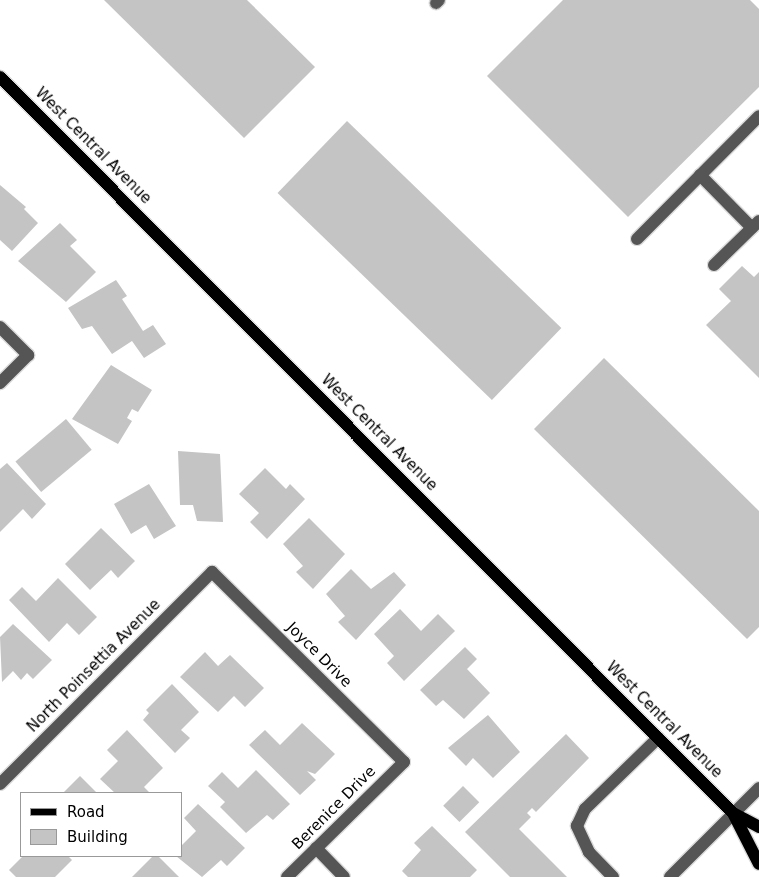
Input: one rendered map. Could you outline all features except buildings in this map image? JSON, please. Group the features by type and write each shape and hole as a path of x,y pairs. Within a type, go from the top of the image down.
{"main road":[{"name":"West Central Avenue","path":"0,77 658,738 734,813 759,827"},
{"name":"West Central Avenue","path":"734,813 759,864"}],"street":[{"path":"637,239 759,116"},
{"path":"700,175 755,224 714,265"},
{"path":"0,327 28,355 0,383"},
{"name":"Joyce Drive","path":"212,572 404,762"},
{"name":"North Poinsettia Avenue","path":"0,784 212,572"},
{"path":"613,877 589,852 576,826 585,810 658,738"},
{"name":"Berenice Drive","path":"287,877 404,762"},
{"path":"670,877 759,788"},
{"path":"316,848 344,877"}]}
